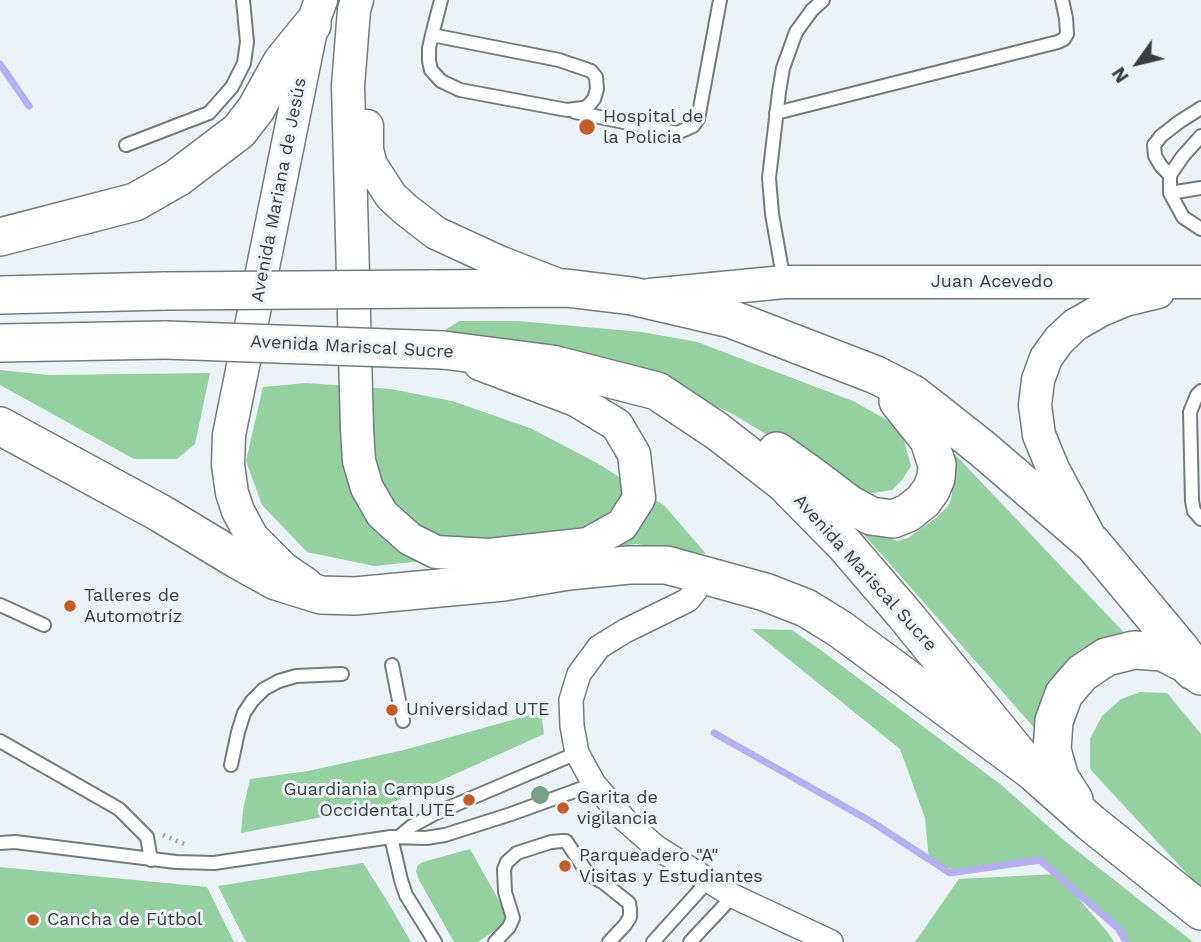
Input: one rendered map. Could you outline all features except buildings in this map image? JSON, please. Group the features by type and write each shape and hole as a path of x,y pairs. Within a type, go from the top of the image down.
{"main road":[{"path":"357,0 348,86 357,429 359,461 366,488 382,513 410,539 436,552 489,555 588,544 622,525 639,498 634,454 617,425 576,400 443,350"},
{"path":"376,0 367,150 379,180 391,196 436,233 499,262 566,288"},
{"path":"0,237 135,202 177,178 239,131 256,109 282,62 316,12"},
{"name":"Avenida Mariana de Jesús","path":"316,12 229,435 228,465 232,493 252,537 284,569 321,595"},
{"path":"632,296 784,282"},
{"name":"Juan Acevedo","path":"784,282 1201,282"},
{"name":"Juan Acevedo","path":"1094,544 1053,469 1039,435 1035,405 1038,380 1046,358 1075,324 1101,310 1125,300 1201,282"},
{"path":"0,295 566,288 632,296 731,319 876,375 913,394 984,450 1094,544 1179,647 1201,678"},
{"name":"Avenida Mariscal Sucre","path":"0,343 166,340 443,350 552,364 657,391 717,431 784,483 853,554 1031,770 1091,823 1201,911"},
{"path":"657,391 747,432 849,504 871,516 893,519 908,513 923,502 936,478 937,465 929,440 876,375"},
{"path":"0,426 160,513 238,560 276,580 321,595 355,596 503,582 568,571 629,565 666,565 765,592 806,608 840,629 1031,770"},
{"path":"1091,823 1060,778 1052,750 1054,721 1064,694 1082,673 1098,662 1106,657 1134,650 1163,652 1186,664 1201,678"}],"street":[{"path":"703,574 688,600 599,647 579,674 570,699 577,753 594,784 625,820 656,847 733,896 831,942"}],"lane":[{"path":"126,145 209,113 232,87 244,63 247,42 243,0"},
{"path":"441,0 429,48 432,70 441,81 460,90 677,133 693,126 698,119 720,0"},
{"path":"784,282 770,198 770,158 776,113 783,68 796,32 823,0"},
{"path":"776,113 1058,42 1064,39 1066,34 1062,0"},
{"path":"432,35 559,60 592,71 596,77 597,89 594,99 588,106 567,110"},
{"path":"1170,175 1155,156 1154,145 1161,136 1201,108"},
{"path":"1201,136 1170,175 1170,193 1183,217 1201,229"},
{"path":"1170,193 1201,188"},
{"path":"1201,391 1191,412 1192,501 1194,511 1201,519"},
{"path":"0,605 44,625"},
{"path":"392,665 403,721"},
{"path":"231,765 237,732 244,713 264,689 296,676 342,674"},
{"path":"0,741 119,809 147,836 151,860"},
{"path":"395,836 434,814 577,753"},
{"path":"0,843 15,842 151,860 214,863 395,836 426,838 445,835 594,784"},
{"path":"395,836 406,895 435,942"},
{"path":"495,942 509,927 513,918 505,892 504,869 507,862 517,853 551,842 566,841 588,874 629,903 630,917 609,942"},
{"path":"653,942 708,881"},
{"path":"690,942 733,896"}],"path":[{"path":"156,826 163,836 186,845"}],"green space":[{"path":"459,321 518,321 642,332 697,342 853,401 889,421 903,437 911,466 892,490 866,494 731,413 688,394 435,337"},
{"path":"0,370 48,375 210,373 195,444 177,459 134,459 0,385"},
{"path":"306,383 391,389 452,401 530,428 597,463 665,506 706,554 636,544 515,560 433,560 374,566 307,552 262,505 246,461 263,387"},
{"path":"947,446 1132,641 1098,639 1075,653 1051,682 1041,701 1037,731 860,530 898,541 908,538 936,518 949,505 952,495"},
{"path":"751,629 792,630 822,651 1000,784 1066,842 1193,942 1127,942 1117,928 1063,880 1114,942 915,942 959,879 1057,874 1040,860 959,872 929,860 925,818 900,749"},
{"path":"1140,692 1167,693 1201,734 1201,889 1090,769 1090,739 1102,716 1121,699"},
{"path":"541,712 544,734 389,804 241,833 250,779 308,771 404,750"},
{"path":"470,849 510,920 478,942 454,942 416,871 418,865 423,862"},
{"path":"363,863 411,942 246,942 218,886"},
{"path":"0,867 207,887 234,942 0,942"}],"waterway":[{"path":"0,64 29,106"},
{"path":"714,733 872,822 950,873 1040,860 1118,928 1126,942"}],"place":[{"name":"Hospital de la Policia","path":"587,127"},
{"name":"Talleres de Automotríz","path":"70,606"},
{"name":"Universidad UTE","path":"392,710"},
{"name":"Guardiania Campus Occidental UTE","path":"469,800"},
{"name":"Garita de vigilancia","path":"563,808"},
{"name":"Parqueadero \"A\" Visitas y Estudiantes","path":"565,866"},
{"name":"Cancha de Fútbol","path":"33,920"}]}
